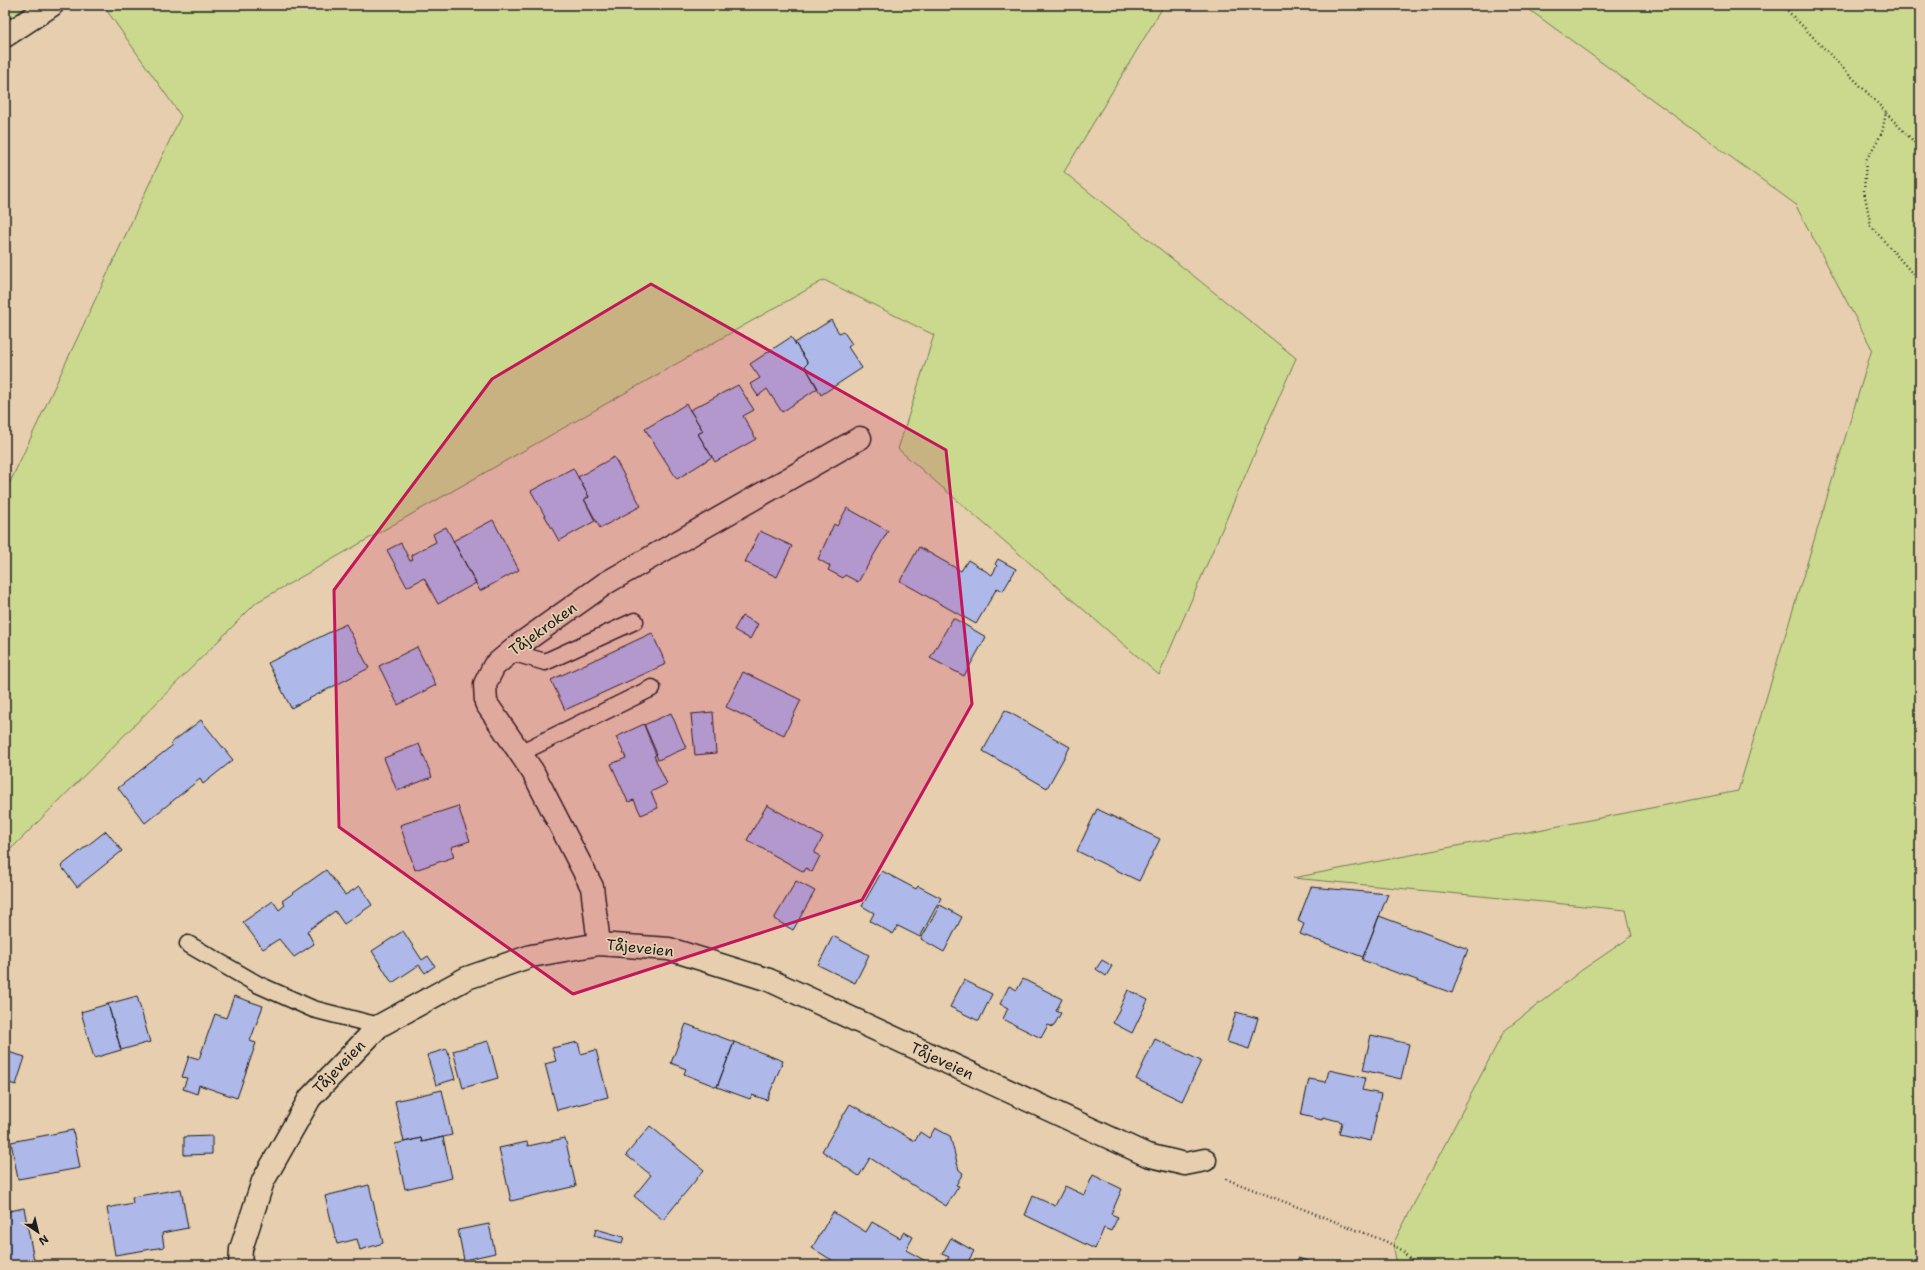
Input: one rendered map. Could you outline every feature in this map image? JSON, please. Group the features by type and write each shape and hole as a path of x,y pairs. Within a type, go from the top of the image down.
{"street":[{"path":"5,36 52,5"},
{"name":"Tåjekroken","path":"599,944 592,888 533,772 486,703 485,684 494,666 606,583 860,438"},
{"name":"Tåjeveien","path":"240,1265 241,1249 263,1181 310,1098 379,1026 467,978 530,956 599,944 669,949 769,980 1147,1155 1185,1164 1205,1160"}],"lane":[{"path":"511,652 545,662 635,620"},
{"path":"520,753 652,688"},
{"path":"188,944 257,984 312,1009 379,1026"}],"path":[{"path":"1782,5 1920,148"},
{"path":"1886,112 1882,133 1866,160 1864,191 1871,226 1913,274 1920,279"},
{"path":"1205,1160 1221,1177 1385,1241 1402,1250 1414,1265"}],"highlighted area":[{"path":"651,284 946,450 972,704 862,900 573,994 339,827 334,590 492,379"}],"green space":[{"path":"5,5 80,5 5,22"},
{"path":"103,5 1164,5 1064,172 1296,358 1159,675 898,449 934,335 824,280 257,602 5,855 5,493 181,116"},
{"path":"1523,5 1920,5 1920,1265 1397,1265 1393,1244 1504,1031 1582,970 1632,936 1626,910 1293,878 1738,791 1872,349 1795,204"}],"building":[{"path":"831,320 839,333 843,331 852,344 848,347 862,368 821,395 805,366 808,363 795,343"},
{"path":"791,337 808,363 805,366 818,388 782,412 767,389 758,396 750,384 760,378 750,364"},
{"path":"738,385 754,410 743,416 756,439 715,462 698,434 703,431 690,410"},
{"path":"686,404 703,431 698,434 712,457 677,479 645,429"},
{"path":"614,457 641,506 600,528 584,499 589,497 578,477"},
{"path":"573,468 589,497 584,499 595,521 559,541 531,491"},
{"path":"847,508 888,531 858,582 845,575 843,578 828,570 830,566 818,559 834,524 837,526"},
{"path":"493,520 519,570 480,591 453,541"},
{"path":"446,527 476,583 438,604 424,578 407,587 387,550 401,543 410,561 413,559 411,555 436,542 433,534"},
{"path":"760,531 792,546 777,577 745,562"},
{"path":"919,547 961,571 968,560 992,575 997,566 995,564 998,559 1016,569 1003,591 997,588 976,624 900,581"},
{"path":"742,616 758,624 750,639 734,630"},
{"path":"953,618 986,637 964,676 930,658"},
{"path":"346,624 369,668 291,708 268,663"},
{"path":"652,633 666,664 565,710 551,680"},
{"path":"417,647 436,685 398,705 379,666"},
{"path":"743,672 801,700 784,735 726,707"},
{"path":"1005,710 1070,747 1047,788 983,751"},
{"path":"713,712 716,753 695,755 691,714"},
{"path":"671,713 686,748 658,760 644,725"},
{"path":"201,720 233,760 203,784 200,779 145,823 118,788 173,745 171,743"},
{"path":"644,724 657,754 654,756 667,784 651,792 658,808 641,815 634,800 628,802 611,764 626,758 616,737"},
{"path":"419,744 432,777 397,791 384,758"},
{"path":"767,805 823,837 814,853 820,856 812,872 806,868 804,872 747,840"},
{"path":"458,806 470,841 451,847 454,857 415,870 400,825"},
{"path":"1097,809 1160,839 1139,881 1077,851"},
{"path":"106,831 122,851 77,887 61,866"},
{"path":"326,870 345,895 360,886 372,905 344,924 335,911 307,931 314,944 294,957 279,939 263,949 243,922 273,901 279,910 285,905 282,901"},
{"path":"882,871 916,889 918,886 941,898 920,937 898,926 893,934 870,921 874,913 862,906"},
{"path":"796,881 815,891 793,930 774,919"},
{"path":"1311,887 1388,894 1363,957 1300,934 1304,924 1298,921"},
{"path":"940,905 962,917 944,952 921,939"},
{"path":"1379,916 1468,949 1452,993 1362,960"},
{"path":"403,931 422,960 428,956 435,966 425,973 419,965 392,983 372,951"},
{"path":"833,936 869,955 855,983 818,965"},
{"path":"1102,960 1112,966 1106,976 1096,969"},
{"path":"1023,979 1062,999 1056,1011 1061,1013 1053,1027 1048,1025 1041,1038 1003,1019 1008,1008 1000,1004 1009,986 1017,990"},
{"path":"964,980 992,994 979,1021 950,1007"},
{"path":"1128,990 1148,1000 1132,1033 1113,1023"},
{"path":"137,996 150,1042 121,1050 108,1004"},
{"path":"234,996 263,1006 250,1041 256,1043 237,1098 199,1085 197,1094 183,1089 187,1078 182,1077 189,1056 199,1059 215,1014 226,1018"},
{"path":"108,1004 121,1050 94,1058 81,1012"},
{"path":"1236,1012 1258,1018 1249,1049 1227,1042"},
{"path":"686,1024 734,1042 717,1087 684,1074 686,1069 671,1063"},
{"path":"1371,1035 1409,1044 1401,1079 1363,1070"},
{"path":"1155,1039 1201,1061 1182,1101 1136,1079"},
{"path":"488,1041 498,1078 463,1088 453,1051"},
{"path":"578,1042 581,1054 596,1050 608,1097 557,1110 545,1064 556,1061 552,1048"},
{"path":"734,1042 783,1061 767,1100 752,1095 750,1099 717,1087"},
{"path":"447,1049 455,1079 436,1085 427,1055"},
{"path":"5,1051 25,1057 16,1085 5,1082"},
{"path":"1329,1070 1365,1078 1362,1090 1381,1094 1371,1141 1339,1134 1342,1122 1323,1117 1322,1120 1301,1115 1309,1079 1326,1082"},
{"path":"442,1090 452,1135 422,1142 421,1138 404,1142 395,1101"},
{"path":"850,1104 915,1141 920,1132 929,1138 935,1128 950,1136 959,1170 963,1173 956,1185 959,1186 946,1206 870,1158 859,1176 822,1151"},
{"path":"650,1126 704,1170 663,1220 634,1196 651,1175 626,1155"},
{"path":"73,1130 80,1168 18,1179 11,1142"},
{"path":"212,1136 212,1154 184,1155 184,1137"},
{"path":"443,1137 452,1178 405,1189 395,1144 421,1138 422,1142"},
{"path":"565,1138 576,1186 511,1201 499,1148 527,1142 528,1146"},
{"path":"1093,1175 1122,1189 1111,1214 1118,1217 1111,1231 1104,1228 1095,1249 1025,1215 1033,1196 1055,1206 1065,1186 1084,1195"},
{"path":"369,1185 383,1243 360,1250 357,1239 337,1244 325,1196"},
{"path":"181,1189 188,1228 162,1233 164,1247 115,1255 107,1208 133,1203 132,1197"},
{"path":"24,1208 35,1265 9,1265 8,1261 5,1262 5,1212"},
{"path":"833,1212 866,1232 872,1222 900,1238 904,1232 913,1237 906,1250 929,1263 928,1265 840,1265 812,1248"},
{"path":"489,1224 495,1253 464,1260 458,1230"},
{"path":"596,1229 624,1237 622,1243 594,1236"},
{"path":"951,1238 974,1251 966,1265 944,1265 949,1257 942,1254"},
{"path":"1298,1258 1321,1265 1296,1265"}]}
